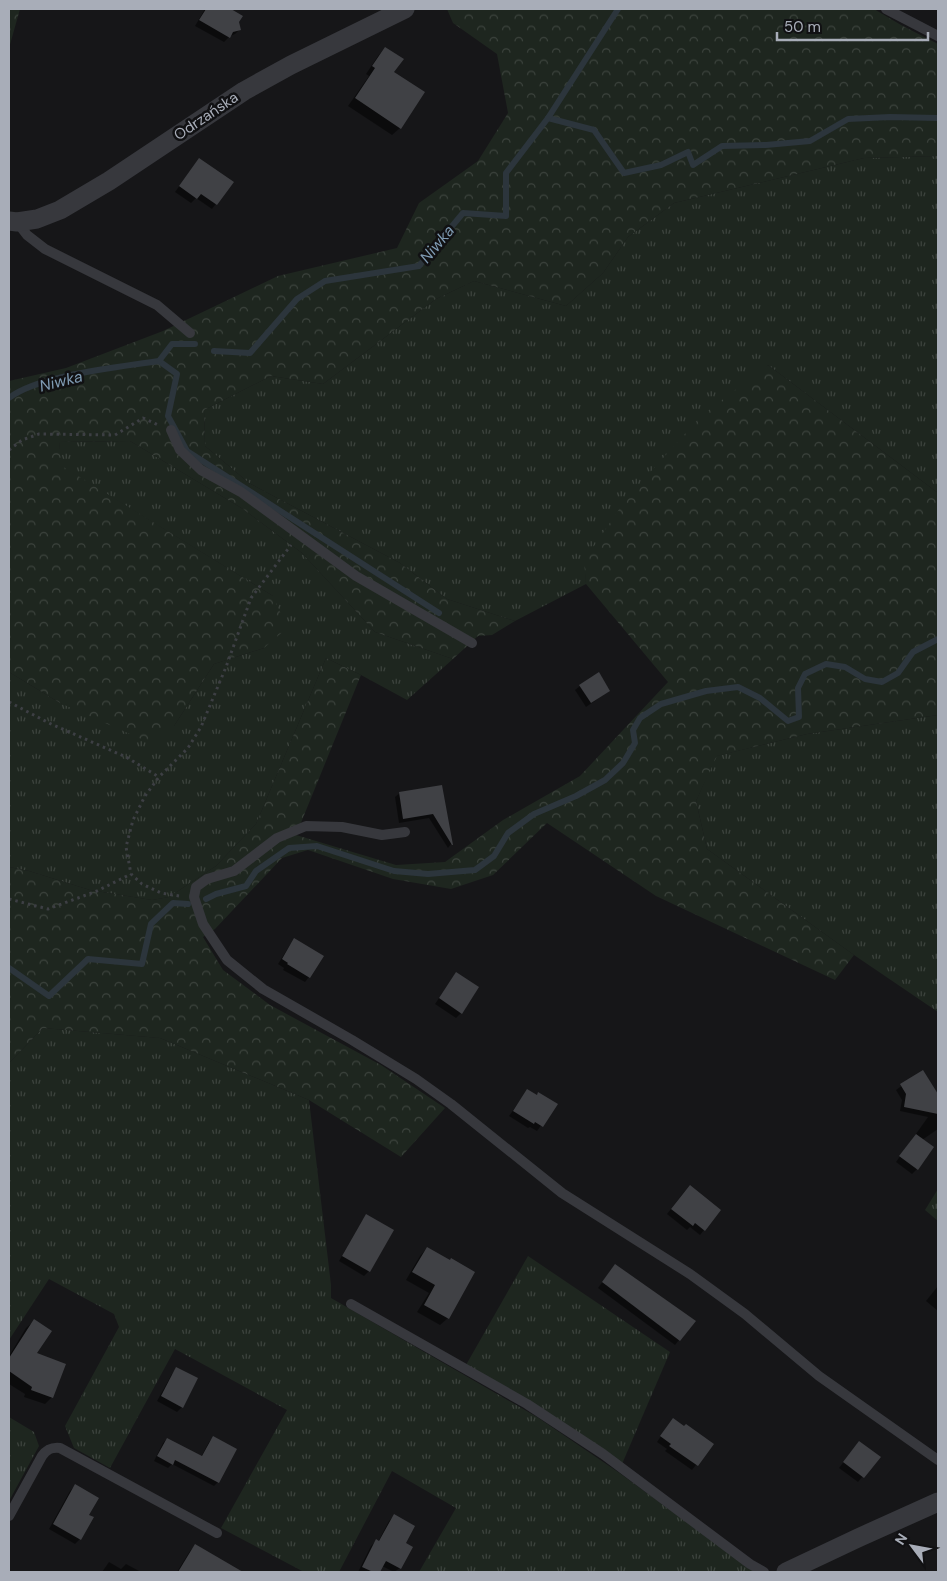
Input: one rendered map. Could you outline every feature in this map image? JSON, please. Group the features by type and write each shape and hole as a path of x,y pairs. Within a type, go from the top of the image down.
{"street":[{"name":"Odrzańska","path":"13,221 37,219 60,210 109,181 244,91 405,9"},
{"path":"786,1572 938,1502"}],"lane":[{"path":"886,9 938,36"},
{"path":"13,221 45,249 157,305 190,333"},
{"path":"171,430 180,450 201,470 241,492 356,576 472,643"},
{"path":"405,832 382,835 342,827 306,826 277,838 234,871 207,879 196,887 194,897 202,924 227,960 263,989 416,1079 451,1104 562,1193 690,1274 745,1314 819,1376 938,1460"},
{"path":"351,1304 527,1404 603,1454 750,1564 764,1572"},
{"path":"9,1516 46,1450 60,1448 217,1532"}],"path":[{"path":"9,450 22,440 39,434 115,434 143,418 171,430"},
{"path":"194,897 161,894 142,884 131,874 126,847 133,820 145,796 159,777 188,748 200,727 226,667 251,598 299,534"},
{"path":"9,702 51,724 126,757 159,777"},
{"path":"9,899 48,909 98,891 131,874"}],"green space":[{"path":"9,9 20,9 9,48"},
{"path":"447,9 874,9 938,44 938,156 864,158 674,203 628,237 603,273 566,306 474,281 436,299 323,384 271,376 204,410 205,446 249,483 400,563 447,599 515,621 492,635 478,636 453,659 375,632 302,553 243,509 130,441 59,442 62,466 273,596 287,628 264,648 214,664 174,726 148,742 60,703 9,672 9,381 66,368 163,331 278,276 397,248 419,203 478,161 508,113 497,54 453,23"},
{"path":"938,156 938,493 768,365 585,561 586,584 515,621 447,599 400,563 249,483 205,446 204,410 271,376 323,384 436,299 474,281 566,306 603,273 628,237 674,203 864,158"},
{"path":"768,365 938,493 938,715 807,734 717,756 696,801 707,849 854,955 835,980 656,896 547,823 493,875 451,889 393,879 308,850 282,858 215,929 203,937 223,970 270,1005 381,1065 445,1108 401,1157 309,1100 160,1038 43,1028 9,1063 9,867 29,871 90,890 152,900 169,897 216,866 256,824 326,658 361,675 296,835 396,865 445,862 503,820 580,776 668,682 586,584 584,561 626,499 701,416"},
{"path":"130,441 243,509 302,553 375,632 453,659 407,700 326,658 256,824 216,866 169,897 152,900 90,890 29,871 9,867 9,672 60,703 174,726 214,664 264,648 273,596 61,466 59,442"},
{"path":"938,715 938,1012 854,955 707,849 696,801 716,756 807,734"},
{"path":"43,1028 160,1038 309,1100 331,1298 537,1417 618,1472 755,1572 419,1572 456,1508 392,1471 339,1572 304,1572 221,1528 287,1410 175,1349 110,1468 74,1448 65,1426 119,1327 114,1314 49,1279 9,1340 9,1063"},
{"path":"938,1189 938,1221 925,1210"},
{"path":"528,1256 670,1352 622,1464 466,1365"},
{"path":"9,1417 34,1432 39,1446 9,1501"}],"building":[{"path":"206,9 231,9 243,16 239,22 241,30 233,32 230,38 199,20"},
{"path":"385,47 404,59 394,72 425,92 401,129 355,98 375,68 372,66"},
{"path":"199,158 234,182 217,205 201,194 197,199 179,186"},
{"path":"599,672 610,691 591,703 579,685"},
{"path":"442,785 453,845 433,814 403,819 399,792"},
{"path":"294,938 324,956 310,978 282,959"},
{"path":"456,972 479,987 462,1014 439,998"},
{"path":"923,1070 938,1094 938,1114 904,1107 906,1094 900,1084"},
{"path":"527,1089 537,1095 538,1092 558,1104 543,1127 535,1122 534,1124 513,1111"},
{"path":"916,1134 934,1147 918,1170 899,1156"},
{"path":"690,1185 721,1210 705,1231 695,1223 693,1226 671,1209"},
{"path":"366,1214 394,1230 370,1272 342,1256"},
{"path":"427,1247 475,1272 449,1319 424,1305 435,1285 412,1272"},
{"path":"615,1264 696,1321 680,1341 602,1282"},
{"path":"34,1319 52,1331 37,1353 66,1364 53,1398 31,1390 32,1387 9,1371 9,1358"},
{"path":"176,1367 198,1378 183,1408 161,1396"},
{"path":"673,1418 684,1426 686,1424 714,1444 698,1466 669,1446 671,1444 660,1436"},
{"path":"213,1436 237,1449 219,1483 175,1460 173,1465 157,1456 167,1438 202,1456"},
{"path":"859,1441 881,1457 864,1478 843,1462"},
{"path":"75,1484 99,1498 89,1515 94,1517 81,1540 53,1524"},
{"path":"394,1514 415,1526 406,1543 413,1547 401,1569 386,1561 380,1572 373,1572 362,1567 376,1539 379,1541"},
{"path":"195,1544 243,1572 178,1572"}],"waterway":[{"name":"Niwka","path":"214,351 250,353 297,299 325,281 419,266 463,213 506,216 506,173 548,118 618,9"},
{"path":"548,118 594,130 624,173 661,165 688,152 693,165 722,146 810,141 848,119 890,117 938,118"},
{"name":"Niwka","path":"9,398 39,383 59,378 102,369 159,361 172,344 195,344"},
{"path":"159,361 177,374 168,416 187,451 439,613"},
{"path":"206,899 216,894 246,886 256,871 289,848 317,846 394,871 428,874 475,870 494,856 508,833 534,814 576,796 605,780 623,763 635,743 633,730 640,718 661,704 706,691 738,687 760,698 788,721 799,717 798,688 805,674 826,664 845,667 865,679 882,682 898,673 913,652 938,639"},
{"path":"9,968 49,996 88,959 142,964 151,924 173,903 188,904"}]}
